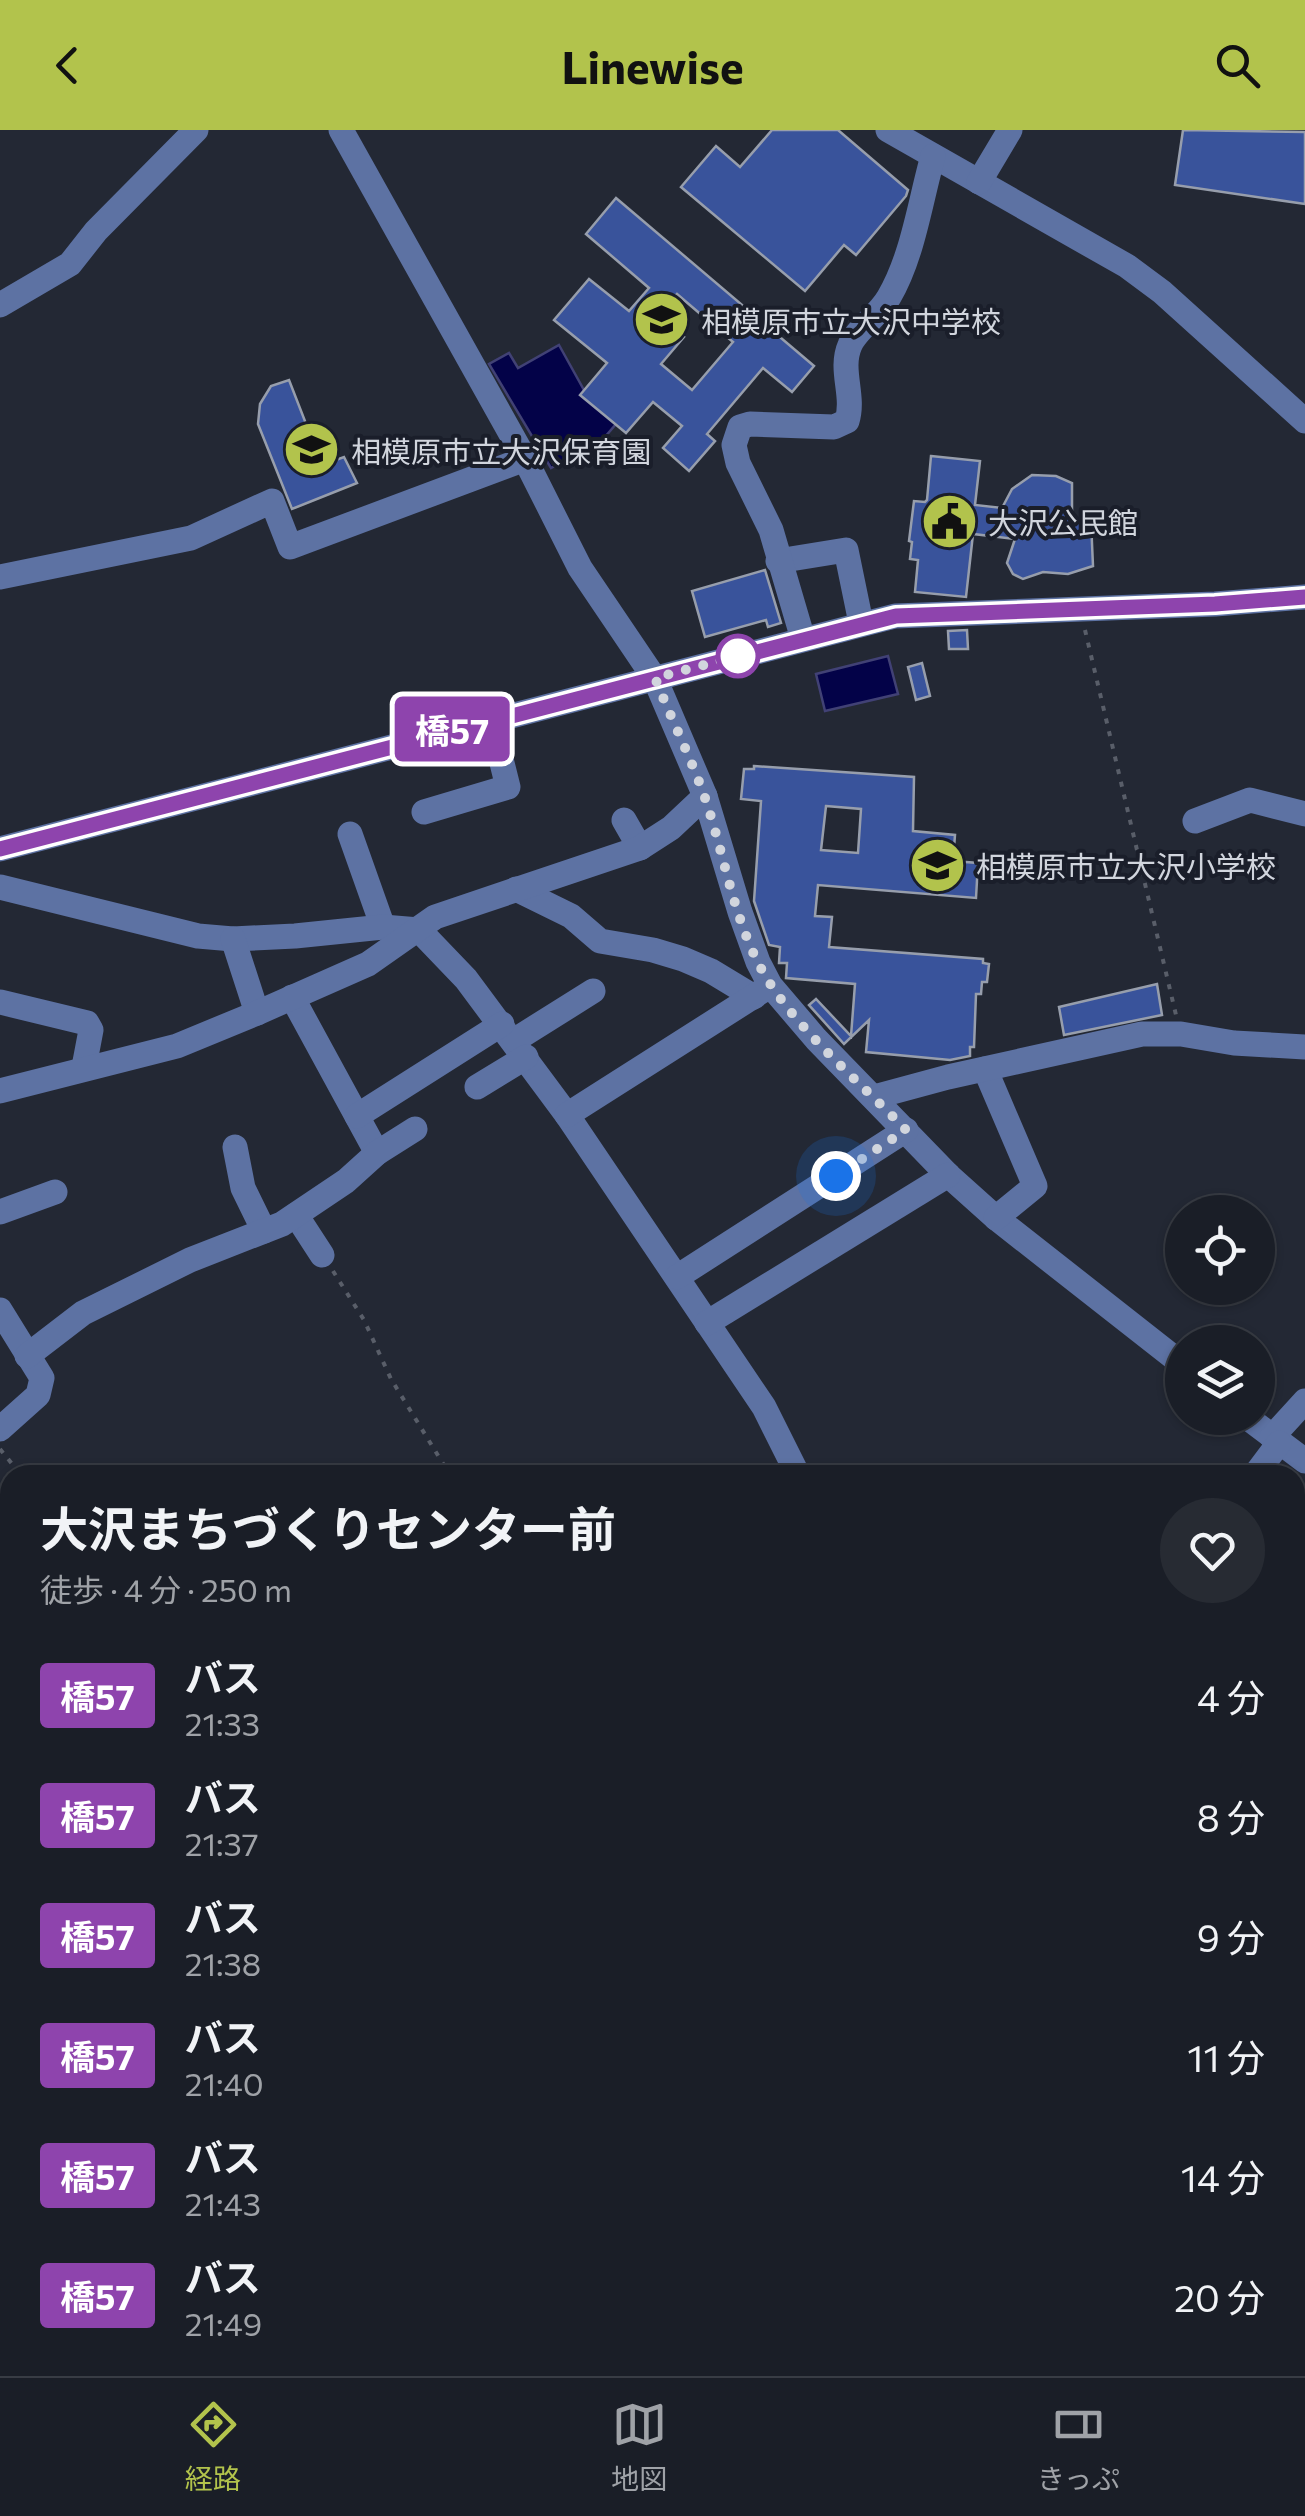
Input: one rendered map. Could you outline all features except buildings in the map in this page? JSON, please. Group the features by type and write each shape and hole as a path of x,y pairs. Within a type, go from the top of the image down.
{"street":[{"path":"0,304 70,264 196,130"},
{"path":"341,130 526,459 580,568 655,678 704,796 758,962 762,991"},
{"path":"888,130 1128,266 1305,421"},
{"path":"979,182 1010,130"},
{"path":"803,639 770,530 738,463 735,436 740,427 750,424 834,427 847,421 851,408 845,364 850,341 879,314 898,280 933,156"},
{"path":"0,577 191,538 272,501 290,547 526,459"},
{"path":"778,561 846,550 861,623"},
{"path":"0,848 896,616 1305,598"},
{"path":"424,812 484,803 508,787 491,720"},
{"path":"0,1091 176,1046 257,1013 368,964 435,917 640,848 671,828 704,796"},
{"path":"1195,821 1250,800 1305,814"},
{"path":"624,820 640,848"},
{"path":"350,834 383,926"},
{"path":"0,887 198,936 233,939 383,926 419,930 466,979 567,1115 764,1406 793,1465"},
{"path":"516,889 572,916 600,942 653,950 762,991 816,1039 948,1176 1165,1351"},
{"path":"233,939 257,1013"},
{"path":"357,1116 514,1041 563,1002 593,991"},
{"path":"567,1115 762,991"},
{"path":"292,997 377,1153"},
{"path":"0,1002 87,1023 90,1034 84,1067"},
{"path":"874,1097 1142,1034 1181,1034 1234,1044 1305,1046"},
{"path":"478,1087 514,1041"},
{"path":"985,1069 1034,1186 996,1218"},
{"path":"27,1356 82,1313 190,1260 296,1216 346,1181 377,1153 415,1129"},
{"path":"676,1278 906,1130"},
{"path":"235,1147 243,1188 264,1231"},
{"path":"707,1322 948,1176"},
{"path":"0,1212 28,1211 55,1192"},
{"path":"296,1216 322,1255"},
{"path":"0,1310 42,1378 38,1395 0,1429"},
{"path":"1261,1465 1305,1400"},
{"path":"1270,1435 1305,1461"}],"path":[{"path":"1080,608 1181,1034"},
{"path":"322,1255 364,1320 392,1378 444,1465"}],"shaded area":[{"path":"559,345 584,390 616,424 604,438 551,468 489,364 509,353 518,368"},
{"path":"888,656 898,694 825,711 816,674"}],"bus line":[{"name":"橋57","path":"0,849 896,616 1305,597"}],"place":[{"name":"相模原市立大沢中学校","path":"662,320"},
{"name":"相模原市立大沢保育園","path":"312,450"},
{"name":"大沢公民館","path":"949,521"},
{"name":"相模原市立大沢小学校","path":"937,865"}],"route":[{"path":"738,656 655,678 704,796 740,912 770,985 816,1039 906,1130 836,1176"}]}
